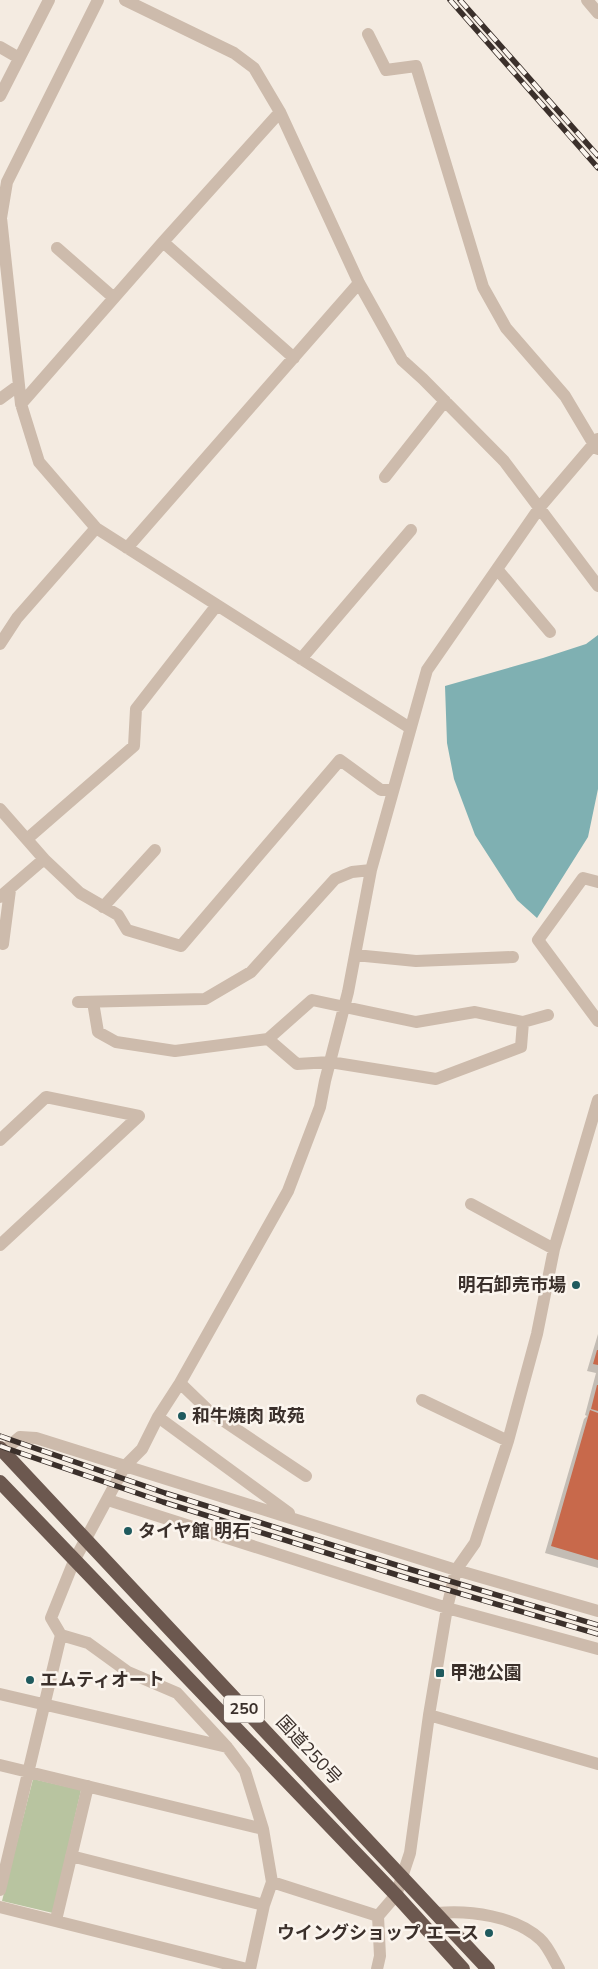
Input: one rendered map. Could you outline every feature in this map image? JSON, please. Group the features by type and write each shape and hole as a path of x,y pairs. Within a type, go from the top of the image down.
{"highway":[{"name":"国道250号","path":"1,1450 488,1969"},
{"name":"250","path":"0,1482 396,1895 464,1969"}],"street":[{"path":"0,96 49,0"},
{"path":"98,0 4,181 1,218 4,280 21,404 39,462 96,528 410,728"},
{"path":"126,0 234,53 254,68 280,112 359,283 402,360 504,461 598,586"},
{"path":"587,0 598,13"},
{"path":"0,1907 248,1969 264,1904 272,1882 263,1829 245,1771 228,1747 177,1693 128,1672 88,1643 61,1635 51,1618 74,1561 125,1466 142,1449 158,1417 180,1383 288,1191 320,1107 344,1006 372,870 427,670 540,507 596,444 565,396 506,328 483,287 416,66 386,70 368,34"},
{"path":"0,47 19,58"},
{"path":"21,404 280,112"},
{"path":"163,242 294,358"},
{"path":"57,248 114,298"},
{"path":"127,548 359,283"},
{"path":"0,399 19,385"},
{"path":"385,477 445,401"},
{"path":"0,644 17,618 96,528"},
{"path":"301,659 411,530"},
{"path":"497,569 550,632"},
{"path":"27,839 134,746 136,709 217,604"},
{"path":"0,809 44,859 80,894 118,915 127,930 181,946 340,760 381,790 393,790"},
{"path":"104,907 155,850"},
{"path":"0,943 3,944 5,894 44,859"},
{"path":"78,1002 205,999 251,972 335,879 352,872 372,870"},
{"path":"598,882 583,878 538,940 598,1022"},
{"path":"355,955 416,961 513,957"},
{"path":"93,1002 98,1032 116,1042 175,1050 268,1039 312,1000 416,1022 475,1012 523,1022 548,1016"},
{"path":"268,1039 297,1064 330,1062 436,1079 521,1048 523,1022"},
{"path":"0,1140 46,1097 139,1116 3,1237"},
{"path":"377,1969 380,1956 378,1916 396,1895 410,1853 429,1715 447,1608 456,1570 475,1544 508,1441 536,1334 554,1248 598,1100"},
{"path":"471,1204 554,1248"},
{"path":"180,1383 209,1411 306,1476"},
{"path":"422,1400 508,1441"},
{"path":"158,1417 297,1520"},
{"path":"1,1450 20,1438 36,1438 456,1570 598,1610"},
{"path":"108,1500 447,1608 598,1648"},
{"path":"0,1890 6,1839 28,1772 61,1635"},
{"path":"0,1694 228,1747"},
{"path":"429,1715 598,1764"},
{"path":"0,1765 263,1829"},
{"path":"56,1920 88,1786"},
{"path":"71,1856 264,1904"},
{"path":"272,1882 378,1916"},
{"path":"437,1913 458,1911 516,1922 542,1940 559,1969"}],"green space":[{"path":"33,1779 81,1790 53,1913 2,1901"}],"water":[{"path":"598,635 598,789 588,837 537,918 517,900 475,835 454,779 447,743 445,686 586,644"}],"building":[{"path":"598,1350 598,1365 593,1364"},
{"path":"598,1385 598,1411 591,1409"},
{"path":"590,1410 598,1413 598,1560 551,1546"}],"railway":[{"path":"450,0 598,168"},
{"path":"460,0 598,156"},
{"path":"0,1436 165,1493 409,1569 598,1625"},
{"path":"0,1446 163,1502 407,1578 598,1634"}],"place":[{"name":"明石卸売市場","path":"576,1285"},
{"name":"和牛焼肉 政苑","path":"182,1416"},
{"name":"タイヤ館 明石","path":"128,1531"},
{"name":"甲池公園","path":"440,1673"},
{"name":"エムティオート","path":"30,1680"},
{"name":"ウイングショップ エース","path":"489,1933"}]}
